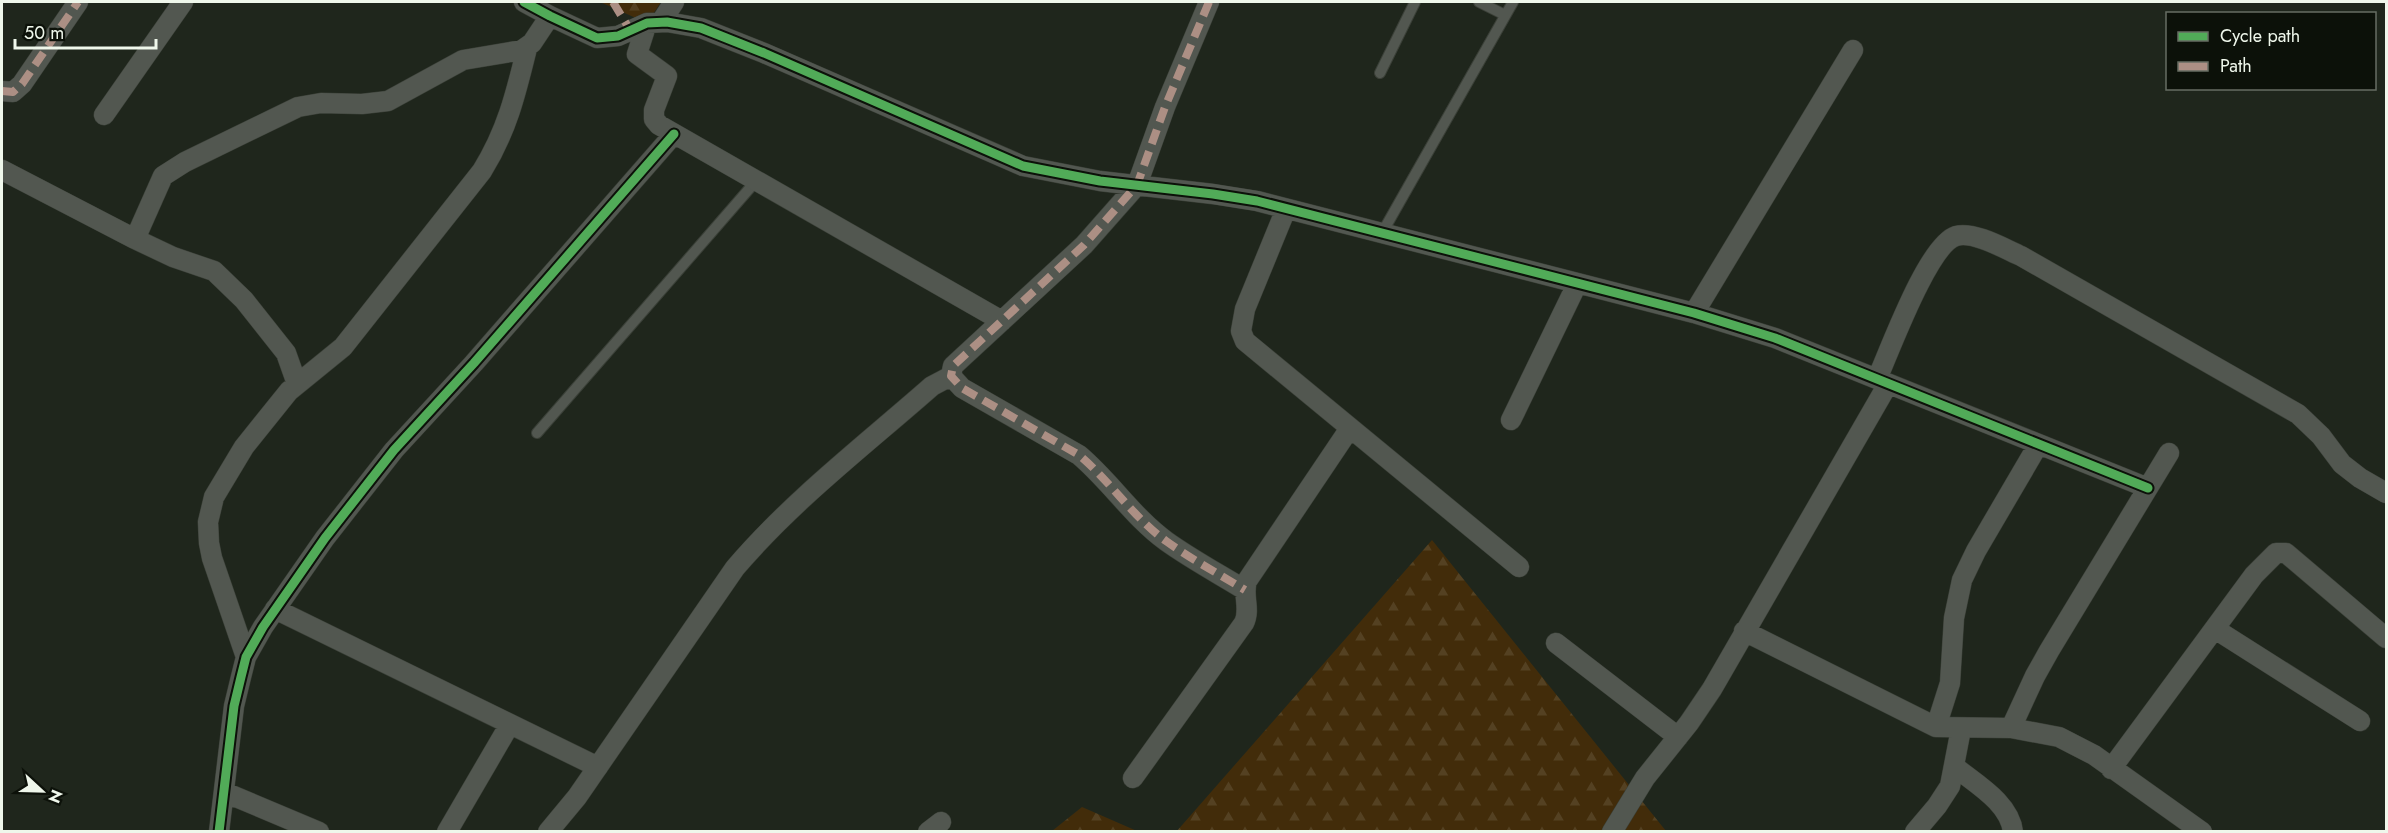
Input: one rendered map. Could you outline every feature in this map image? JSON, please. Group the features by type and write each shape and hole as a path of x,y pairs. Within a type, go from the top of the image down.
{"street":[{"path":"2,90 13,92 22,84 78,2"},
{"path":"104,115 183,2"},
{"path":"524,2 597,38 618,36 654,23 685,24 701,28 764,53 1023,166 1100,181 1213,194 1286,208 1694,313 1775,338 2148,488"},
{"path":"674,2 654,23 638,54 667,76 654,110 654,118 659,125 1002,321"},
{"path":"951,376 953,366 1084,245 1137,185 1165,106 1209,2"},
{"path":"246,657 209,543 210,511 219,486 266,416 297,384 344,347 482,171 498,147 506,126 527,48 550,16"},
{"path":"135,239 163,176 284,112 310,104 377,104 388,101 463,60 527,48"},
{"path":"1694,313 1853,50"},
{"path":"219,831 234,706 246,657 275,609 331,529 394,450 474,363 674,134"},
{"path":"2,170 135,239 173,257 214,271 244,300 286,353 297,384"},
{"path":"1286,208 1245,309 1241,331 1245,341 1519,567"},
{"path":"1618,829 1645,778 1712,689 1882,381 1925,271 1935,253 1945,242 1956,236 1970,236 1990,242 2021,256 2298,414 2321,436 2342,464 2386,493"},
{"path":"1511,420 1577,284"},
{"path":"951,376 962,388 1079,456 1094,468 1144,522 1166,541 1245,590"},
{"path":"548,831 598,767 735,568 756,544 792,508 932,386 951,376"},
{"path":"1132,778 1244,623 1247,614 1245,590 1251,575 1350,428"},
{"path":"1936,727 1950,683 1954,618 1962,580 1976,551 2038,445"},
{"path":"2011,728 2049,651 2169,453"},
{"path":"2112,769 2254,575 2276,553 2286,553 2386,638"},
{"path":"275,609 598,767"},
{"path":"2215,629 2360,721"},
{"path":"1744,631 1936,727 2011,728 2059,737 2094,755 2202,831"},
{"path":"1556,643 1678,737"},
{"path":"447,831 510,724"},
{"path":"1915,831 1937,806 1950,786 1961,729"},
{"path":"1955,767 2003,806 2012,822 2013,831"},
{"path":"224,792 310,830"}],"lane":[{"path":"1380,73 1415,2"},
{"path":"1479,2 1505,15"},
{"path":"1382,233 1513,2"},
{"path":"537,433 756,181"}],"green space":[{"path":"600,2 661,2 647,23"},
{"path":"1432,540 1666,831 1176,832"},
{"path":"1082,807 1137,831 1052,831"}],"marked path":[{"path":"2,91 13,92 22,84 78,2"},
{"path":"613,2 630,30"},
{"path":"1209,2 1165,107 1137,185 1084,245 953,366 951,376 962,388 1079,455 1132,510 1166,541 1245,590"}],"cycle path":[{"path":"524,2 597,38 618,36 647,23 667,22 701,28 764,53 1023,166 1100,181 1257,201 1694,313 1775,338 2148,488"},
{"path":"219,832 234,706 246,657 263,627 325,538 394,450 474,363 674,134"}]}
